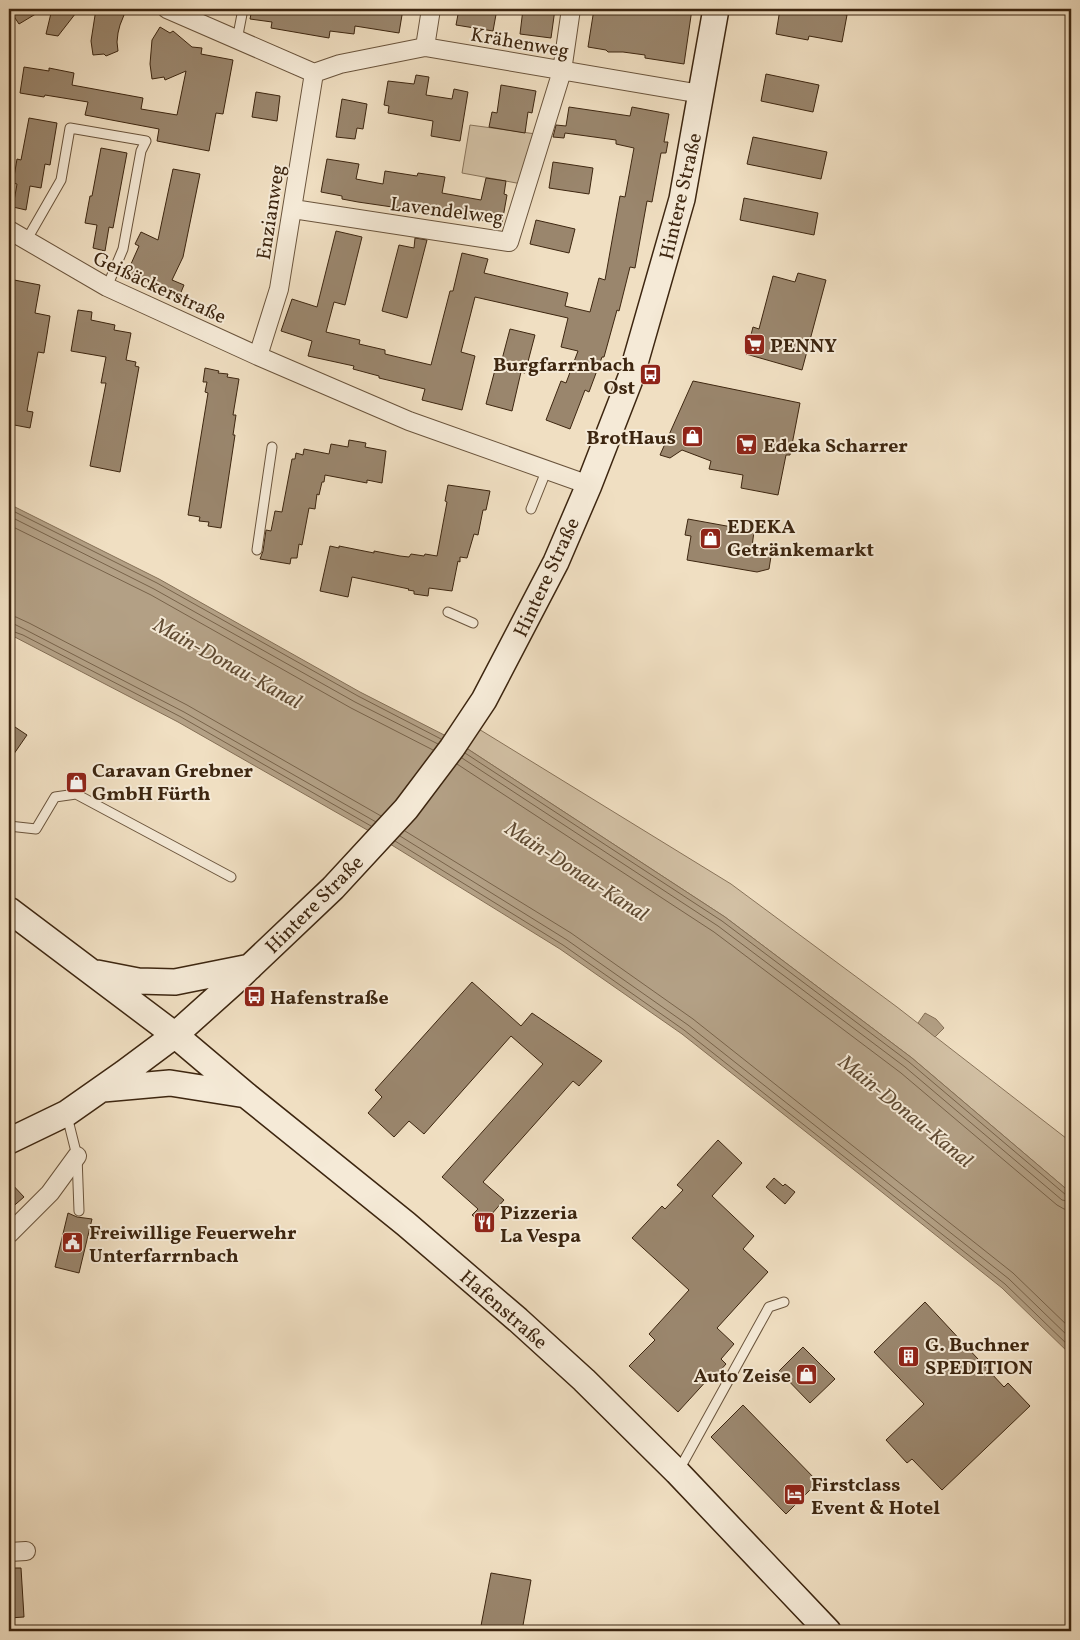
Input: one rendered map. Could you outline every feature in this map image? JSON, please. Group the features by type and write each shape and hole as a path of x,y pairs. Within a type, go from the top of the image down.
{"street":[{"path":"167,9 189,14 237,40 314,74"},
{"path":"425,47 430,9"},
{"path":"562,70 571,9"},
{"name":"Hintere Straße","path":"9,1141 66,1113 124,1074 175,1035 250,967 333,888 406,809 452,748 484,700 543,588 589,485 631,377 669,248 688,172 716,9"},
{"name":"Krähenweg","path":"314,74 340,64 425,47 701,94"},
{"name":"Lavendelweg","path":"293,209 509,242 562,70"},
{"name":"Enzianweg","path":"258,356 279,288 314,74"},
{"name":"Geißäckerstraße","path":"9,230 107,287 258,356 410,421 589,485"},
{"name":"Hafenstraße","path":"9,910 175,1035 406,1224 518,1320 584,1380 677,1472 828,1631"},
{"path":"91,972 138,981 175,982 250,967"},
{"path":"98,1090 170,1083 246,1095"},
{"path":"9,1234 50,1193 77,1156"},
{"path":"9,1552 26,1551"}],"lane":[{"path":"237,40 243,9"},
{"path":"26,241 61,180 70,128 146,141 141,151 123,249 107,287"},
{"path":"257,550 272,447"},
{"path":"532,509 547,469"},
{"path":"448,612 473,623"},
{"path":"9,826 36,829 55,797 76,794 231,878"},
{"path":"66,1113 77,1156 79,1211"},
{"path":"677,1472 769,1307 784,1302"}],"shaded area":[{"path":"470,125 536,134 522,184 462,173"},
{"path":"467,723 731,884 897,1007 1071,1142 1071,1193 912,1058 725,917 454,740"}],"water":[{"name":"Main-Donau-Kanal","path":"9,504 159,579 360,692 454,740 725,917 912,1058 1071,1193 1071,1355 1002,1288 858,1173 682,1034 560,949 369,831 178,722 9,634"},
{"path":"925,1013 936,1019 944,1028 935,1037 918,1023"}],"building":[{"path":"9,9 44,9 19,24"},
{"path":"52,9 79,9 58,36 46,34"},
{"path":"96,9 116,9 124,15 118,33 118,51 106,56 104,54 93,55 91,41"},
{"path":"252,9 318,9 333,11 334,9 403,9 399,33 355,26 354,34 330,31 329,38 271,28 272,22 250,19"},
{"path":"459,9 497,9 493,31 456,25"},
{"path":"523,9 555,9 551,38 520,34"},
{"path":"594,9 692,9 684,64 645,58 645,55 608,52 588,47"},
{"path":"780,9 812,13 813,9 847,15 842,42 809,36 808,40 776,34"},
{"path":"160,27 170,33 173,31 192,47 202,48 201,54 233,60 223,114 216,113 209,151 157,141 159,129 85,115 88,102 20,93 24,67 49,71 49,68 74,73 72,85 143,98 141,109 177,115 186,71 165,80 164,77 152,79 150,64 152,40"},
{"path":"766,74 819,85 813,112 761,101"},
{"path":"416,75 429,77 426,95 452,99 454,89 468,92 460,141 431,136 433,121 388,113 389,106 384,105 388,81 414,84"},
{"path":"501,85 536,91 532,113 528,112 525,133 489,127 492,112 497,113"},
{"path":"256,92 280,96 277,121 252,117"},
{"path":"342,99 367,104 363,129 357,128 355,139 336,137"},
{"path":"569,107 630,116 632,107 669,114 664,142 668,142 666,153 661,153 652,202 647,201 635,268 630,267 619,311 617,310 604,357 602,357 589,392 585,390 570,429 546,420 561,381 566,383 578,351 561,347 568,318 475,297 461,352 475,356 462,410 422,400 425,389 379,378 379,376 353,369 354,366 308,356 312,341 281,331 292,299 317,307 336,231 362,237 345,305 334,302 326,332 360,340 359,344 385,350 385,354 431,365 462,253 488,259 484,273 568,293 565,306 590,312 599,278 605,280 620,196 625,197 634,148 616,144 616,140 565,133 564,138 553,137 556,125 566,126"},
{"path":"29,118 57,123 50,165 45,164 41,188 30,186 26,210 13,207 17,184 13,183 17,159 21,160"},
{"path":"753,137 827,152 821,179 747,164"},
{"path":"101,148 127,153 113,228 109,227 105,251 93,248 97,225 85,223"},
{"path":"327,159 359,164 356,179 383,184 385,171 417,176 418,173 445,177 442,193 481,200 486,178 506,181 504,194 507,195 502,223 358,202 342,199 342,196 321,192"},
{"path":"553,162 593,168 589,194 549,188"},
{"path":"173,169 200,174 183,257 172,280 184,285 179,297 127,273 139,246 135,244 141,232 158,240"},
{"path":"744,198 818,213 814,235 740,220"},
{"path":"536,220 575,229 569,253 530,244"},
{"path":"415,238 427,240 407,318 382,311 399,245 414,248"},
{"path":"798,273 826,280 802,370 746,354 753,327 759,329 773,276 795,282"},
{"path":"9,279 40,285 35,313 50,316 44,353 38,352 27,411 33,412 30,428 9,424 9,339 12,321 9,320"},
{"path":"78,310 92,312 91,320 115,325 114,330 131,333 126,360 136,362 135,366 139,367 120,472 90,466 106,383 101,383 106,357 71,351"},
{"path":"510,329 535,335 525,373 521,372 512,411 486,404 496,366 500,367"},
{"path":"205,368 219,371 218,373 228,374 227,377 239,379 233,415 236,415 233,435 235,435 221,528 208,526 209,522 199,521 200,517 188,515 208,393 205,392 207,382 203,382"},
{"path":"693,381 800,403 790,455 786,455 778,495 741,488 743,475 709,469 711,461 682,450 670,458 660,455"},
{"path":"349,440 366,443 365,447 386,451 382,483 367,480 367,483 325,475 319,495 317,494 315,509 309,508 302,545 299,544 297,558 291,558 290,564 260,559 266,530 271,531 275,511 282,512 292,459 295,459 296,453 303,455 304,449 329,454 331,444 348,447"},
{"path":"448,485 490,491 486,510 483,510 478,535 474,534 467,558 460,557 460,562 458,561 452,591 429,588 428,596 414,594 414,591 409,589 352,577 348,597 320,591 330,546 409,557 411,554 437,556 447,502 445,501"},
{"path":"688,519 754,531 752,547 772,550 769,569 757,572 687,560 691,536 685,535"},
{"path":"9,723 27,735 9,761"},
{"path":"472,982 521,1026 532,1013 602,1061 579,1086 573,1081 483,1182 504,1200 483,1224 472,1215 478,1209 442,1177 543,1064 511,1036 424,1134 409,1121 394,1137 368,1113 382,1097 375,1090"},
{"path":"718,1140 742,1163 712,1196 754,1236 743,1249 768,1272 717,1328 734,1344 721,1359 726,1364 711,1381 709,1378 678,1412 629,1366 655,1340 649,1334 689,1290 632,1238 662,1206 665,1209 683,1190 677,1185"},
{"path":"774,1178 783,1186 785,1184 795,1192 785,1204 766,1187"},
{"path":"9,1181 24,1197 9,1210"},
{"name":"Freiwillige Feuerwehr Unterfarrnbach","path":"68,1213 77,1217 92,1219 79,1273 55,1267"},
{"path":"925,1302 1004,1387 1008,1383 1030,1406 942,1490 912,1459 907,1463 886,1440 924,1404 874,1352"},
{"name":"Auto Zeise","path":"803,1347 835,1379 810,1403 779,1371"},
{"path":"743,1405 818,1482 786,1514 711,1437"},
{"path":"9,1568 21,1568 24,1617 9,1618"},
{"path":"491,1573 531,1580 522,1631 480,1631"}],"place":[{"name":"PENNY","path":"754,345"},
{"name":"Burgfarrnbach Ost","path":"651,375"},
{"name":"BrotHaus","path":"692,437"},
{"name":"Edeka Scharrer","path":"747,445"},
{"name":"EDEKA Getränkemarkt","path":"711,538"},
{"name":"Caravan Grebner GmbH Fürth","path":"76,782"},
{"name":"Hafenstraße","path":"254,997"},
{"name":"Pizzeria La Vespa","path":"484,1223"},
{"name":"Freiwillige Feuerwehr Unterfarrnbach","path":"73,1243"},
{"name":"G. Buchner SPEDITION","path":"909,1356"},
{"name":"Auto Zeise","path":"807,1375"},
{"name":"Firstclass Event & Hotel","path":"795,1495"}]}
